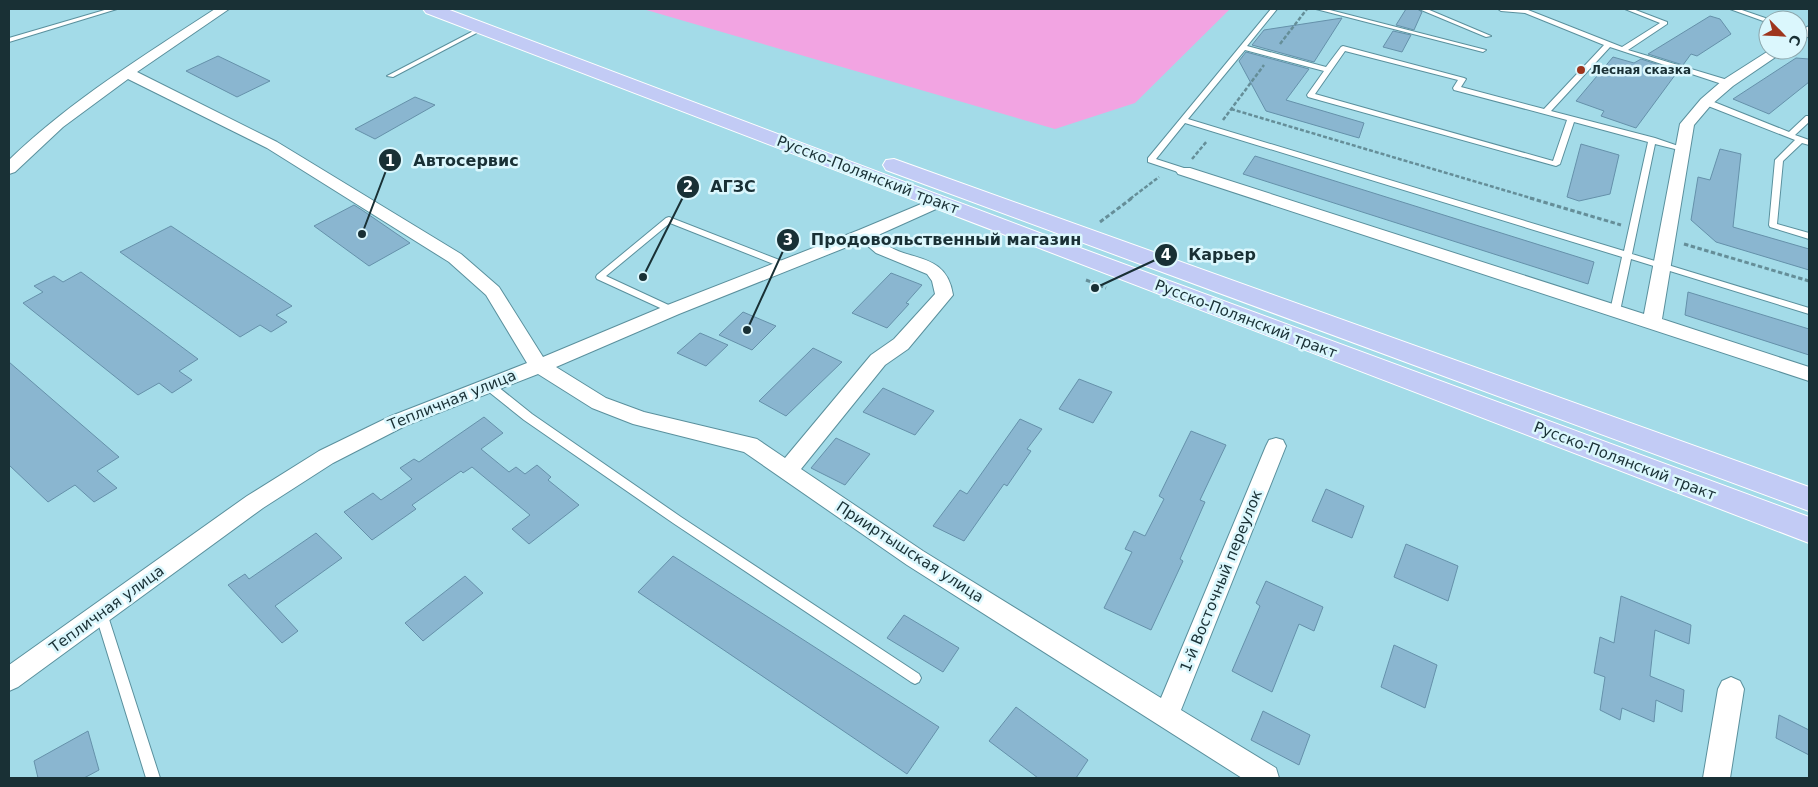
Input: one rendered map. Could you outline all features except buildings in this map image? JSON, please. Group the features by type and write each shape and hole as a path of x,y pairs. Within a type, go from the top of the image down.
{"main road":[{"name":"Русско-Полянский тракт","path":"432,9 479,18 843,146"},
{"name":"Русско-Полянский тракт","path":"479,18 1037,240 1809,530"},
{"name":"Русско-Полянский тракт","path":"880,159 1809,499"}],"street":[{"path":"9,169 31,146 74,109 223,9"},
{"path":"1652,323 1687,124 1706,102 1728,83 1764,60"},
{"path":"128,73 272,145 455,258 493,291 538,365"},
{"path":"1180,169 1809,374"},
{"name":"Тепличная улица","path":"9,679 255,502 326,457 398,421 592,345 672,310 865,234 939,202"},
{"path":"788,470 878,360 901,344 944,295 942,282 935,272 883,251 870,242 865,234"},
{"name":"Прииртышская улица","path":"538,365 599,403 640,419 750,445 916,558 1266,778"},
{"name":"1-й Восточный переулок","path":"1166,716 1276,446"},
{"path":"1716,778 1731,689"}],"lane":[{"path":"9,40 114,9"},
{"path":"1180,169 1151,160 1274,9"},
{"path":"1319,9 1483,50"},
{"path":"1422,9 1488,36"},
{"path":"1501,9 1526,11 1623,50 1728,83"},
{"path":"1623,50 1665,23 1628,9"},
{"path":"1733,9 1758,18"},
{"path":"391,76 479,18"},
{"path":"1546,112 1608,44"},
{"path":"1243,47 1328,70"},
{"path":"1570,118 1556,164 1311,95 1343,48 1462,80 1457,88 1546,112 1570,118 1683,148"},
{"path":"1706,102 1809,144"},
{"path":"1789,136 1809,118"},
{"path":"1184,120 1809,311"},
{"path":"1615,311 1652,140"},
{"path":"1800,140 1779,160 1773,226 1809,236"},
{"path":"672,310 600,277 669,220 784,265"},
{"path":"488,385 528,417 645,498 915,678"},
{"path":"101,613 153,778"}],"path":[{"path":"1094,227 1166,171 1180,169 1216,129 1307,9"},
{"path":"1231,109 1632,229"},
{"path":"1667,239 1809,281"}],"shaded area":[{"path":"643,9 1230,9 1135,103 1055,129"}],"place":[{"name":"Лесная сказка","path":"1581,70"},
{"name":"Автосервис","path":"362,234"},
{"name":"АГЗС","path":"643,277"},
{"name":"Карьер","path":"1095,288"},
{"name":"Продовольственный магазин","path":"747,330"}]}
